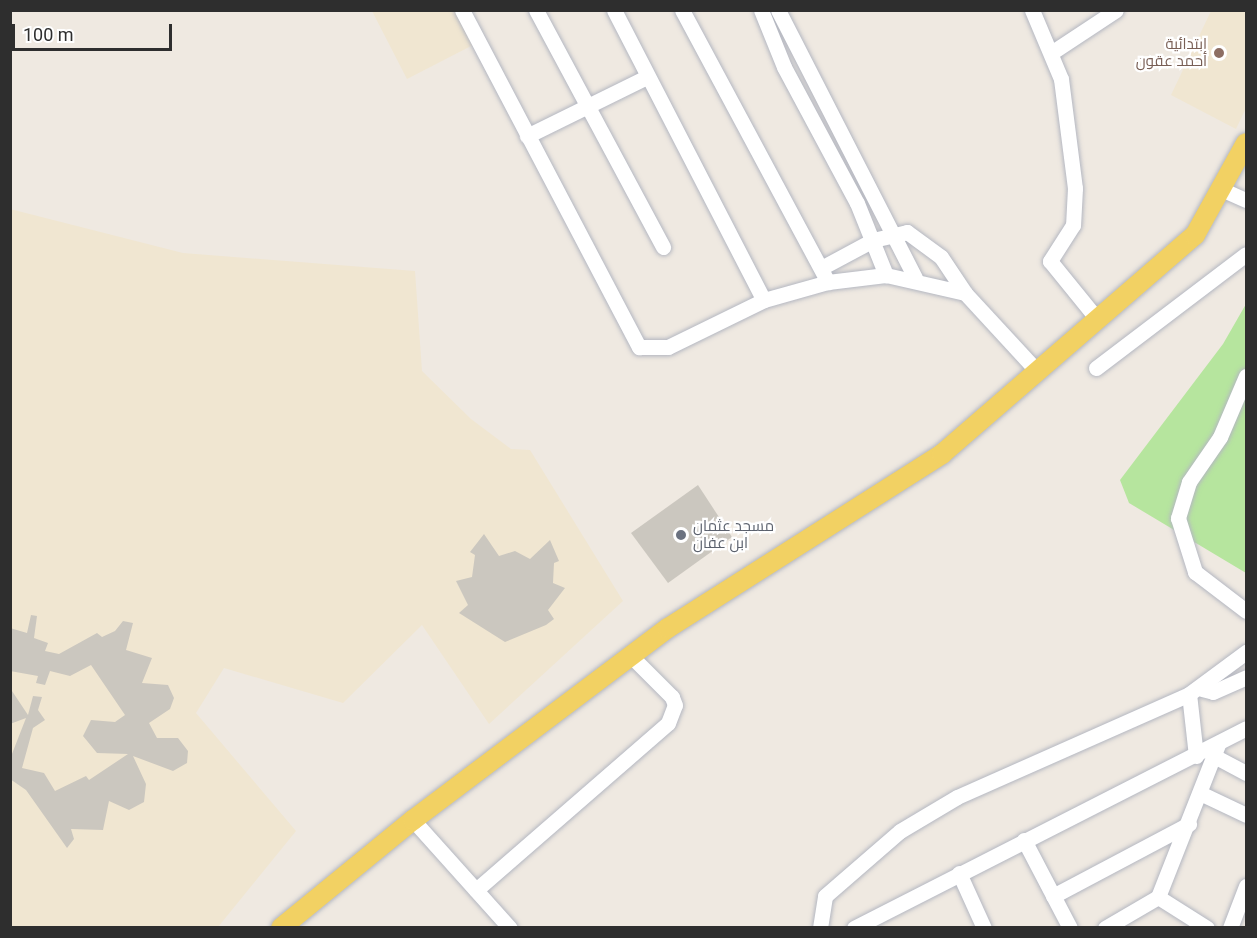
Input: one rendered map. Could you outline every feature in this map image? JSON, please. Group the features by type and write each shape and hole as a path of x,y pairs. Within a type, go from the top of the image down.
{"main road":[{"path":"281,927 413,820 631,656 916,473 1038,372 1195,235 1246,143"}],"street":[{"path":"462,10 639,347 668,347 764,300 828,282 886,275 915,278 965,293"},
{"path":"536,10 663,248"},
{"path":"614,10 645,78 764,300"},
{"path":"682,10 828,282"},
{"path":"761,10 796,87 873,240 886,275"},
{"path":"778,10 915,278"},
{"path":"1032,10 1054,51 1075,216 1050,261 1098,320"},
{"path":"1054,51 1116,10"},
{"path":"527,136 645,78"},
{"path":"796,87 812,80"},
{"path":"1221,189 1246,200"},
{"path":"820,268 873,240 892,234 917,236 955,274 965,293 1038,372"},
{"path":"1096,368 1246,254"},
{"path":"1246,376 1220,437 1189,482 1178,518 1195,572 1246,611"},
{"path":"820,927 825,896 900,831 957,797 1195,691 1246,652"},
{"path":"476,890 668,723 675,705 672,697 631,656"},
{"path":"1195,691 1214,692 1246,677"},
{"path":"1195,691 1196,756"},
{"path":"854,927 891,912 959,873 1024,840 1196,756 1216,750 1246,728"},
{"path":"1216,750 1246,773"},
{"path":"1105,927 1158,897 1202,794 1216,750"},
{"path":"1202,794 1246,815"},
{"path":"413,820 510,927"},
{"path":"1053,896 1189,824"},
{"path":"1024,840 1070,927"},
{"path":"959,873 984,927"},
{"path":"1230,927 1246,886"},
{"path":"1158,897 1194,926"},
{"path":"891,912 897,927"}],"shaded area":[{"path":"372,11 456,11 473,45 407,79"},
{"name":"ابتدائية أحمد عقون","path":"1211,11 1246,11 1246,108 1236,129 1171,95"},
{"path":"10,209 183,253 415,271 422,371 471,419 511,449 530,450 623,601 489,724 422,625 343,703 224,668 196,713 296,831 218,927 11,927"}],"green space":[{"path":"1246,304 1246,573 1129,503 1120,480 1223,344"}],"building":[{"name":"مسجد عثمان ابن عفان","path":"698,485 732,537 668,583 631,533"},
{"path":"484,534 499,556 515,551 530,559 550,540 559,561 554,563 553,583 565,588 548,610 554,619 546,625 505,642 459,613 468,605 456,581 472,577 475,555 470,552"},
{"path":"31,615 37,616 34,638 48,643 45,651 59,654 97,633 102,637 115,631 123,621 133,623 126,650 152,658 142,683 168,685 174,698 170,709 149,723 157,738 178,738 188,751 187,763 173,771 133,756 146,784 144,802 129,810 109,801 103,830 71,829 74,839 67,848 26,790 10,779 10,759 26,718 10,724 10,688 28,715 33,696 42,697 38,710 45,720 33,728 22,768 44,773 55,791 86,776 89,780 128,754 97,753 83,736 91,720 115,722 125,715 91,665 70,676 50,671 45,685 36,683 38,676 10,671 10,628 27,633"}],"place":[{"name":"ابتدائية أحمد عقون","path":"1219,53"},
{"name":"مسجد عثمان ابن عفان","path":"681,535"}]}
